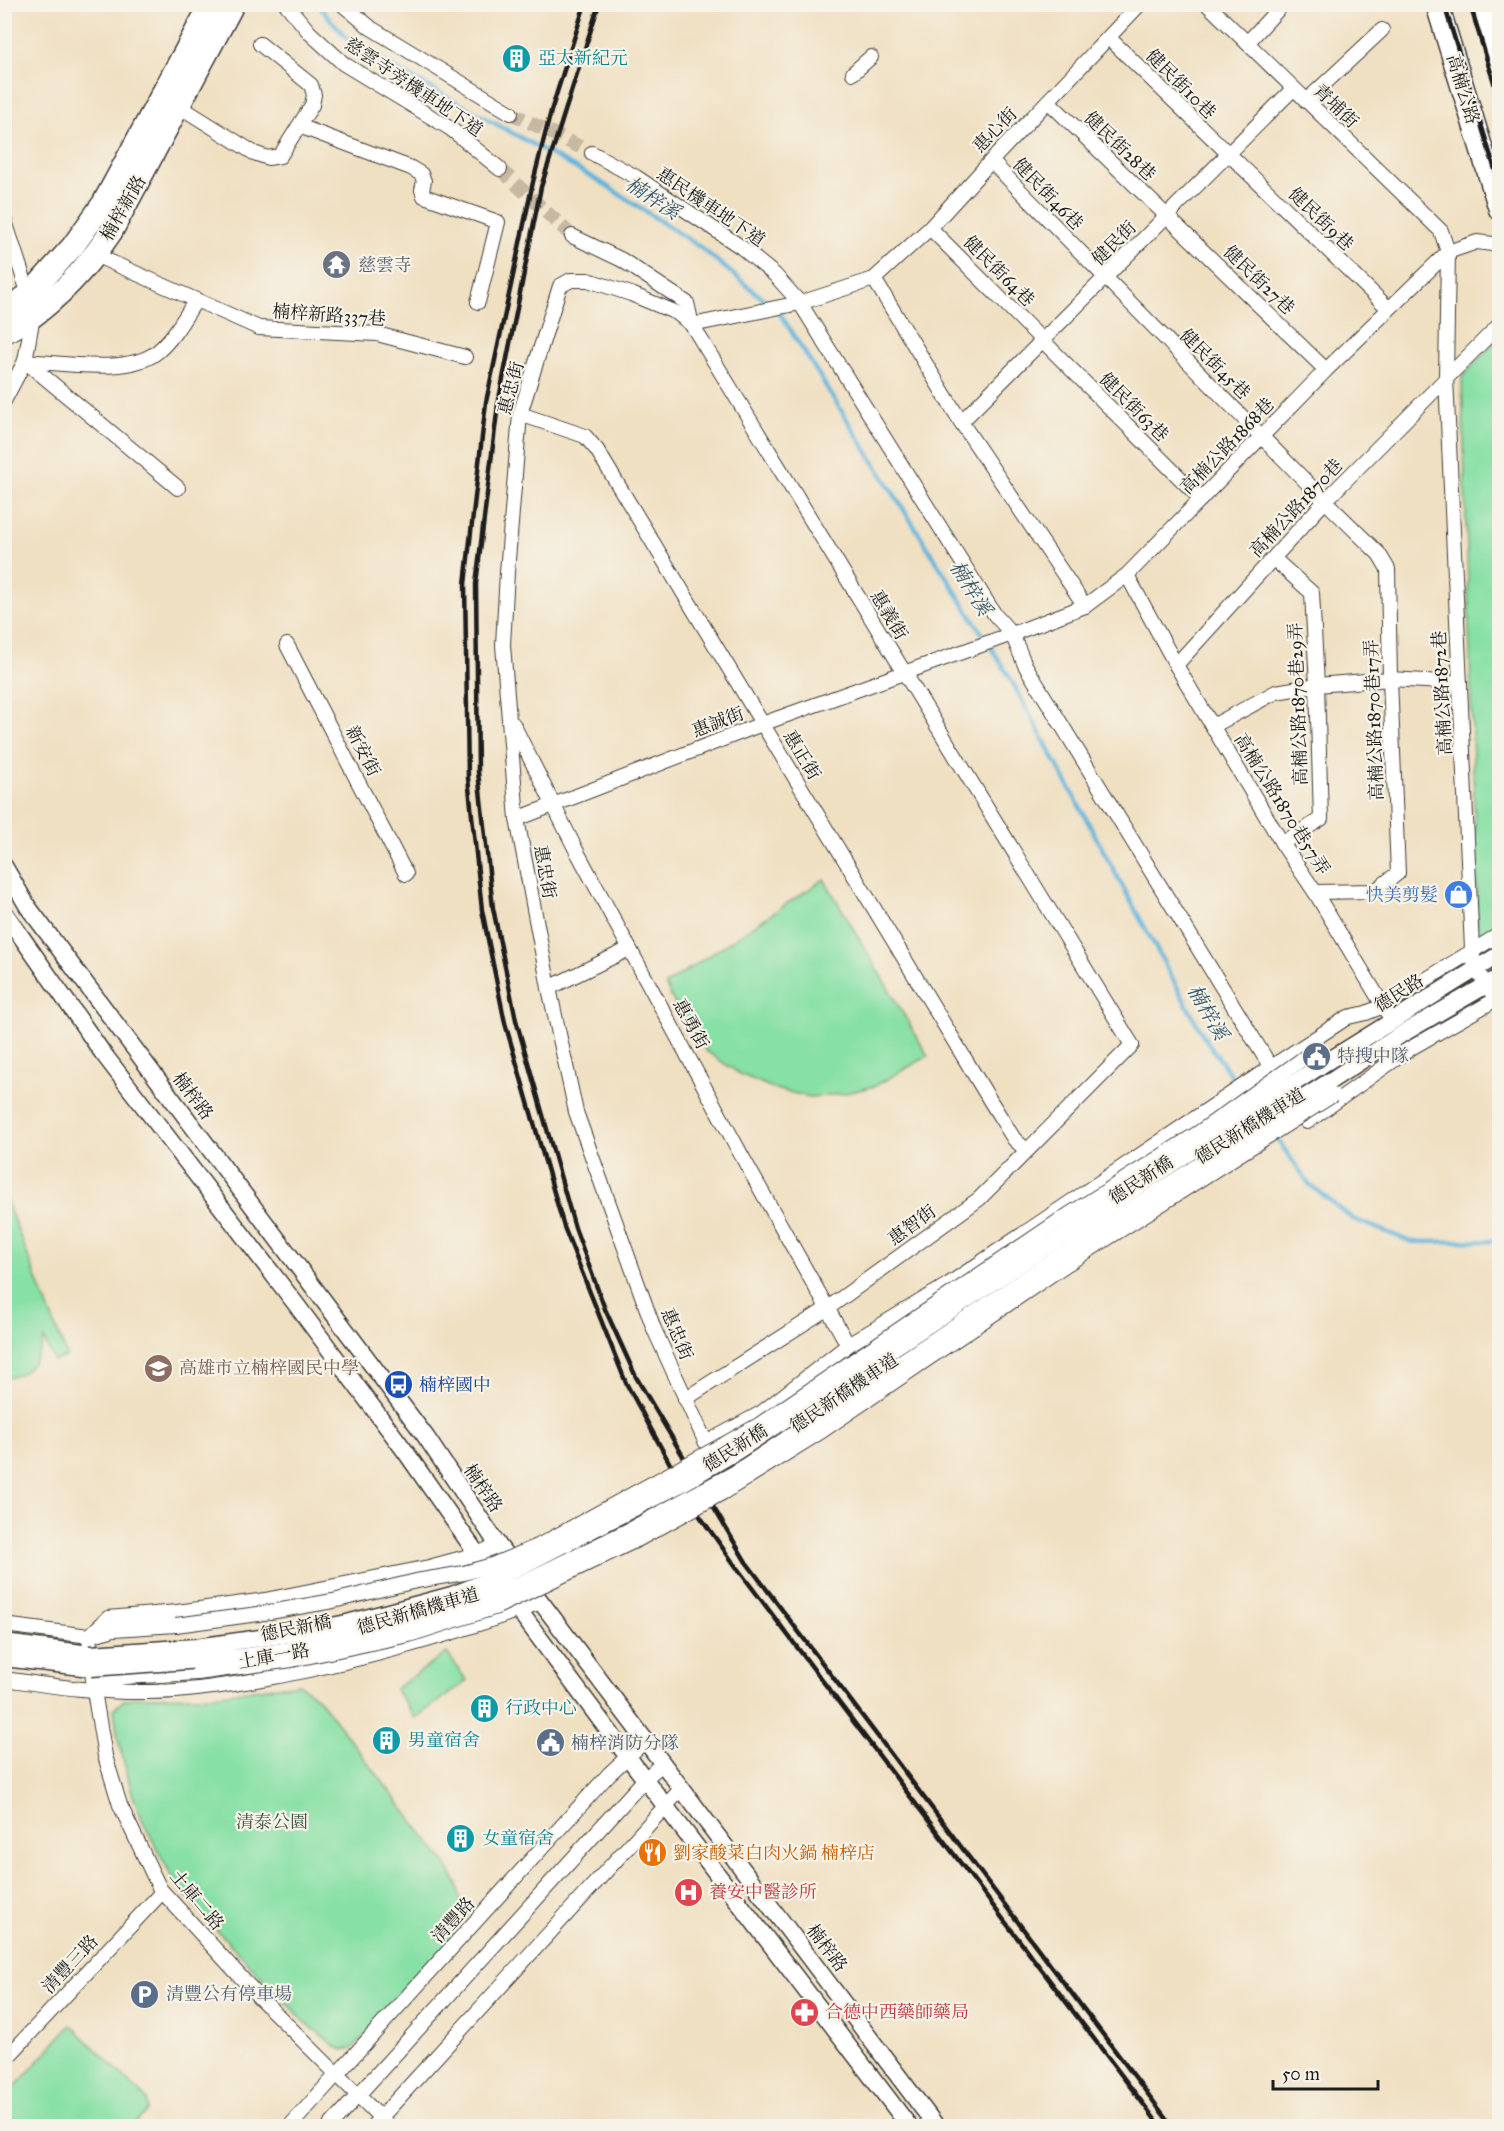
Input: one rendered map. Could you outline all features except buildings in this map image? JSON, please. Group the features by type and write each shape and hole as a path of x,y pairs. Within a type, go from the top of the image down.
{"main road":[{"name":"楠梓新路","path":"31,306 103,204 211,4"},
{"name":"楠梓新路","path":"31,306 65,287 95,255 111,232 233,4"},
{"name":"高楠公路","path":"1437,4 1500,209"},
{"path":"1481,4 1500,68"},
{"path":"4,310 31,306"},
{"path":"4,332 31,306"}],"street":[{"name":"慈雲寺旁機車地下道","path":"286,4 310,33 344,64 451,129 500,169"},
{"path":"342,4 371,28 511,113"},
{"name":"惠心街","path":"874,279 930,228 1140,4"},
{"name":"青埔街","path":"1207,4 1441,231"},
{"path":"1247,43 1283,4"},
{"path":"1306,101 1382,30"},
{"name":"健民街10巷","path":"1109,38 1228,155"},
{"path":"179,106 254,153 268,158 280,156 312,105 314,95 311,85 260,44"},
{"path":"853,73 871,57"},
{"name":"健民街","path":"961,422 1293,89"},
{"name":"健民街28巷","path":"1048,101 1167,216"},
{"path":"299,126 411,168 421,174 424,181 422,190 424,196 498,222 478,302"},
{"name":"惠民機車地下道","path":"591,153 636,177 741,247 775,275 800,303 995,615 1012,634 1025,665 1265,1071 1307,1122 1411,1048"},
{"name":"健民街9巷","path":"1228,155 1389,309"},
{"name":"健民街46巷","path":"991,161 1104,278"},
{"name":"健民街27巷","path":"1167,216 1326,370"},
{"path":"4,218 11,265 31,306 25,362 4,401"},
{"name":"健民街64巷","path":"930,228 1042,340"},
{"name":"高楠公路1872巷","path":"1441,231 1448,252 1446,378 1472,949 1475,968 1495,990"},
{"path":"572,236 622,260 687,303 692,325 800,303 874,279 961,422 1085,606"},
{"path":"1448,252 1477,242 1500,245"},
{"name":"高楠公路1868巷","path":"934,661 1085,606 1126,575 1326,370 1448,252"},
{"name":"楠梓新路337巷","path":"95,255 259,328 377,334 465,357"},
{"name":"健民街45巷","path":"1104,278 1325,501"},
{"name":"惠義街","path":"560,286 571,280 588,279 677,313 692,325 1132,1045"},
{"name":"惠忠街","path":"560,286 520,414 503,645 517,819 549,988 576,1112 654,1329 706,1443 761,1413 848,1345"},
{"path":"25,362 120,366 144,361 166,343 196,300"},
{"name":"高楠公路1870巷","path":"1176,665 1325,501 1500,324"},
{"name":"健民街63巷","path":"1042,340 1201,499"},
{"path":"25,362 178,488"},
{"name":"惠正街","path":"520,414 585,436 597,450 1014,1139 1026,1150"},
{"name":"高楠公路1870巷17弄","path":"1315,892 1375,891 1398,873 1388,569 1379,554 1325,501"},
{"name":"高楠公路1870巷29弄","path":"1274,559 1312,593 1321,819 1282,843"},
{"name":"高楠公路1870巷57弄","path":"1126,575 1176,665 1282,843 1315,892 1411,1048"},
{"name":"新安街","path":"287,645 406,874"},
{"name":"惠誠街","path":"517,819 762,724 934,661"},
{"path":"1213,726 1276,692 1317,685 1390,679 1460,683"},
{"name":"惠勇街","path":"509,717 552,805 629,949 848,1345"},
{"name":"楠梓路","path":"4,866 28,907 426,1437 498,1545 936,2127"},
{"path":"4,912 102,1052 295,1303 628,1757 909,2127"},
{"name":"德民路","path":"1330,1089 1392,1020 1472,949 1500,934"},
{"path":"549,988 629,949"},
{"name":"德民路","path":"1315,1059 1392,1020 1500,954"},
{"path":"1411,1048 1495,990"},
{"name":"德民路","path":"1366,1013 1392,1020 1495,990"},
{"path":"848,1345 950,1284 1348,1017 1366,1013"},
{"name":"德民新橋機車道","path":"89,1636 114,1629 176,1625 333,1601 416,1581 464,1573 492,1565 538,1546 757,1426 1057,1222 1315,1059 1366,1013"},
{"name":"惠智街","path":"686,1399 828,1308 979,1199 1132,1045"},
{"name":"德民新橋機車道","path":"94,1691 103,1681 124,1677 198,1673 292,1660 410,1635 497,1607 640,1538 724,1492 822,1431 1330,1089 1411,1048"},
{"name":"德民新橋","path":"90,1661 296,1633 347,1623 452,1595 508,1573 679,1485 737,1452 1315,1059"},
{"name":"德民新橋","path":"90,1661 242,1658 290,1650 412,1622 460,1608 517,1586 625,1533 736,1473 1095,1233 1330,1089"},
{"path":"4,1625 89,1636 108,1618 177,1612 265,1600 429,1567 477,1554 498,1545"},
{"name":"土庫一路","path":"4,1679 94,1691 150,1692 202,1689 332,1665 414,1643 541,1602"},
{"name":"土庫二路","path":"89,1636 90,1661 105,1756 120,1805 162,1892 260,1998 358,2095 381,2124"},
{"path":"4,1643 90,1661"},
{"path":"4,1658 90,1661"},
{"name":"清豐路","path":"290,2127 609,1774 646,1740"},
{"path":"330,2127 645,1779 663,1763"},
{"path":"381,2124 682,1788"},
{"name":"清豐三路","path":"4,2061 162,1892"}],"green space":[{"path":"1499,340 1500,925 1478,937 1462,377"},
{"path":"824,879 928,1056 875,1086 842,1094 810,1097 775,1089 740,1074 706,1051 684,1021 665,985"},
{"path":"4,1195 67,1356 54,1361 44,1339 31,1366 20,1374 5,1378"},
{"path":"447,1653 467,1681 415,1718 395,1689"},
{"name":"清泰公園","path":"299,1684 318,1698 446,1864 458,1885 462,1909 449,1944 353,2048 343,2050 304,2021 205,1918 175,1882 145,1826 133,1796 118,1739 114,1709 124,1700 137,1697 203,1696"},
{"path":"71,2025 147,2099 147,2111 133,2126 22,2126 10,2116 5,2098"}],"waterway":[{"name":"楠梓溪","path":"317,4 353,45 599,181 700,247 779,312 1009,676 1204,1037 1238,1085"},
{"name":"楠梓溪","path":"1275,1136 1309,1184 1353,1219 1412,1242 1500,1241"}],"tunnel":[{"path":"511,113 592,153"},
{"path":"500,169 572,236"}],"railway":[{"path":"585,4 551,111 533,182 486,402 465,584 468,778 482,910 505,1023 564,1227 626,1383 694,1508 1160,2126"},
{"path":"599,4 541,187 498,404 476,584 478,772 493,908 516,1020 575,1228 605,1309 636,1377 746,1562 1172,2126"},
{"path":"1444,4 1500,186"},
{"path":"1470,4 1500,102"}],"place":[{"name":"亞太新紀元","path":"517,58"},
{"name":"慈雲寺","path":"337,265"},
{"name":"快美剪髮","path":"1459,895"},
{"name":"特搜中隊","path":"1316,1056"},
{"name":"高雄市立楠梓國民中學","path":"158,1368"},
{"name":"楠梓國中","path":"398,1385"},
{"name":"行政中心","path":"484,1708"},
{"name":"男童宿舍","path":"387,1740"},
{"name":"楠梓消防分隊","path":"550,1743"},
{"name":"女童宿舍","path":"461,1838"},
{"name":"劉家酸菜白肉火鍋 楠梓店","path":"652,1853"},
{"name":"養安中醫診所","path":"688,1892"},
{"name":"清豐公有停車場","path":"145,1994"},
{"name":"合德中西藥師藥局","path":"804,2012"}]}
